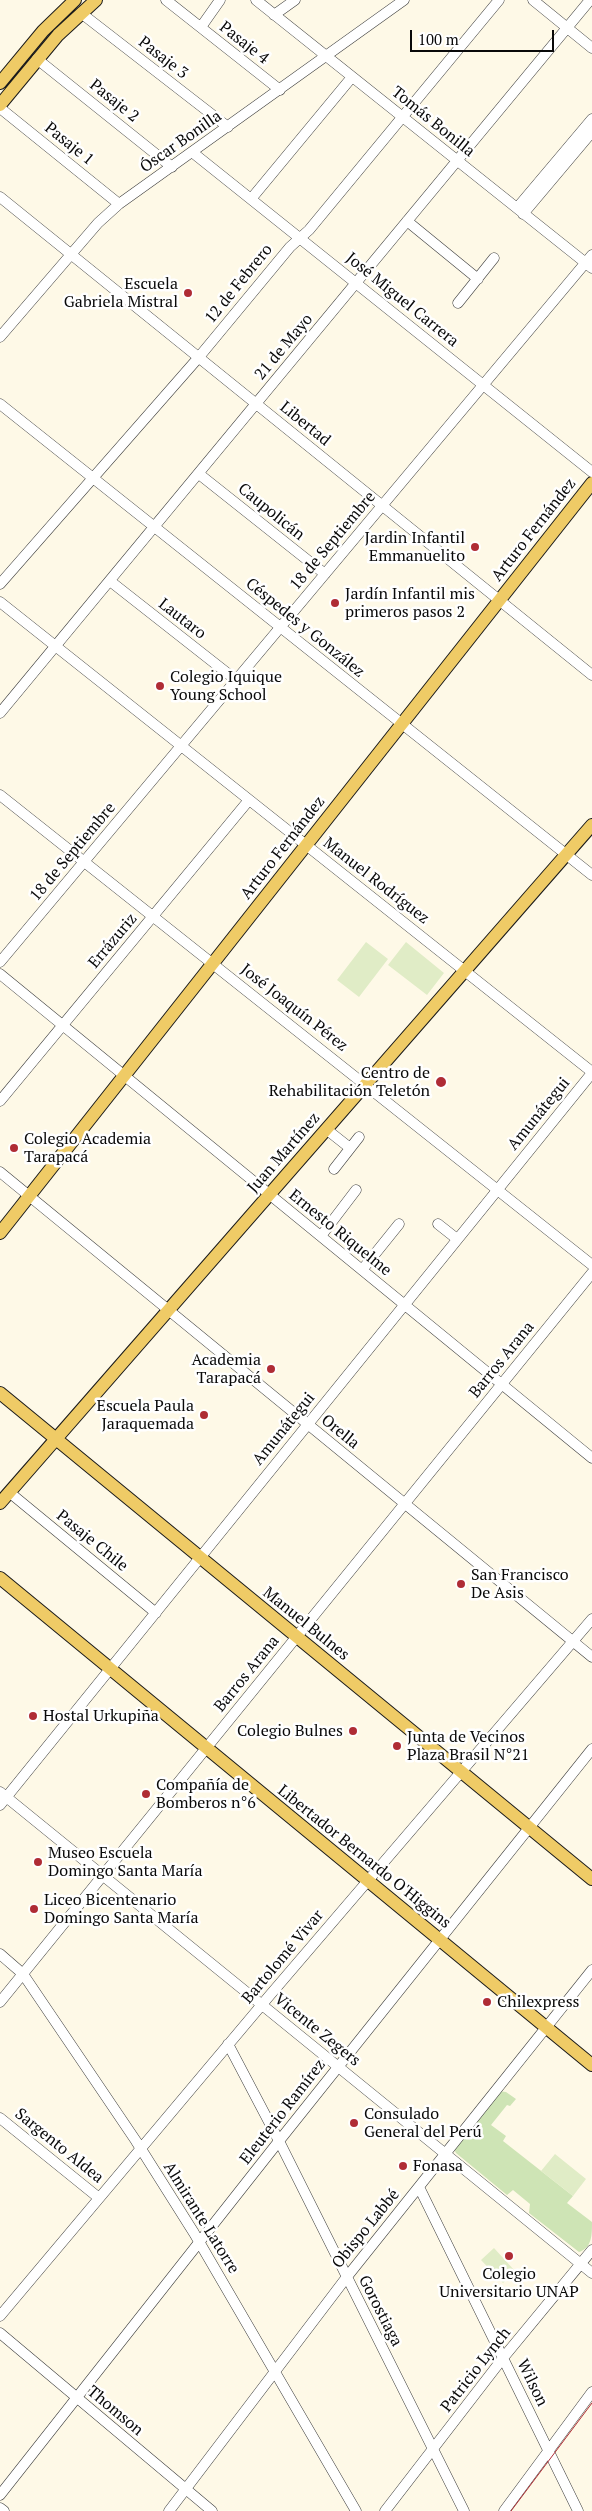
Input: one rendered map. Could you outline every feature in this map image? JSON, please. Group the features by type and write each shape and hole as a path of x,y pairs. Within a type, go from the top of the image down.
{"main road":[{"path":"0,83 43,31 75,0"},
{"path":"0,106 37,59 96,0"},
{"name":"Arturo Fernández","path":"0,1233 592,483"},
{"name":"Juan Martínez","path":"0,1503 592,825"},
{"name":"Manuel Bulnes","path":"0,1393 592,1879"},
{"name":"Libertador Bernardo O'Higgins","path":"0,1578 592,2065"}],"street":[{"name":"Pasaje 4","path":"166,0 280,90"},
{"path":"200,27 220,0"},
{"name":"Tomás Bonilla","path":"256,0 520,211 590,262"},
{"path":"274,14 295,0"},
{"name":"Óscar Bonilla","path":"0,336 98,223 119,204 327,57 404,0"},
{"name":"12 de Febrero","path":"0,584 199,357 290,247 312,227 499,0"},
{"path":"533,0 592,48"},
{"name":"21 de Mayo","path":"0,714 590,0"},
{"name":"Pasaje 3","path":"81,13 228,127"},
{"name":"Pasaje 2","path":"37,59 172,167"},
{"path":"251,199 352,77"},
{"name":"Pasaje 1","path":"0,106 119,204"},
{"path":"520,211 592,119"},
{"path":"520,211 592,132"},
{"name":"José Miguel Carrera","path":"192,152 592,472"},
{"name":"Libertad","path":"0,197 592,675"},
{"path":"407,222 478,278"},
{"path":"458,303 494,258"},
{"name":"18 de Septiembre","path":"0,962 483,385 590,262"},
{"name":"Céspedes y González","path":"0,404 592,875"},
{"name":"Caupolicán","path":"199,474 325,574"},
{"name":"Lautaro","path":"110,581 236,680"},
{"name":"Manuel Rodríguez","path":"0,602 592,1072"},
{"name":"José Joaquín Pérez","path":"0,795 592,1265"},
{"name":"Errázuriz","path":"0,1101 249,800"},
{"name":"Ernesto Riquelme","path":"0,974 592,1458"},
{"name":"Amunátegui","path":"2,1798 111,1669 306,1424 592,1072"},
{"path":"326,1129 350,1148"},
{"path":"334,1169 358,1137"},
{"name":"Orella","path":"0,1172 592,1657"},
{"path":"321,1236 356,1190"},
{"path":"362,1270 398,1224"},
{"path":"438,1224 457,1239"},
{"name":"Barros Arana","path":"0,2002 592,1273"},
{"name":"Pasaje Chile","path":"9,1492 156,1613"},
{"name":"Bartolomé Vivar","path":"0,2316 228,2044 592,1619"},
{"name":"Eleuterio Ramírez","path":"0,2495 338,2066 592,1749"},
{"name":"Vicente Zegers","path":"2,1798 103,1875 592,2273"},
{"name":"Almirante Latorre","path":"0,1954 23,1974 140,2148 200,2242 356,2511"},
{"name":"Obispo Labbé","path":"169,2511 274,2370 592,1970"},
{"name":"Gorostiaga","path":"228,2044 279,2141 464,2511"},
{"name":"Sargento Aldea","path":"0,2118 98,2198"},
{"name":"Wilson","path":"419,2187 578,2511"},
{"name":"Patricio Lynch","path":"385,2511 503,2358 592,2250"},
{"name":"Thomson","path":"0,2333 212,2511"},
{"path":"504,2511 592,2392"},
{"path":"0,2508 4,2511"}],"green space":[{"path":"366,942 388,959 359,997 337,980"},
{"path":"406,942 444,973 427,995 388,965"},
{"path":"498,2091 506,2092 516,2099 510,2106 507,2105 491,2125 506,2136 503,2141 573,2196 567,2203 592,2222 589,2244 583,2250 579,2252 529,2213 530,2204 513,2190 507,2195 456,2153 454,2149"},
{"path":"555,2154 586,2179 573,2196 541,2171"},
{"path":"494,2248 515,2271 503,2283 481,2260"}],"tram line":[{"path":"511,2511 592,2403"}],"place":[{"name":"Escuela Gabriela Mistral","path":"188,293"},
{"name":"Jardin Infantil Emmanuelito","path":"475,547"},
{"name":"Jardín Infantil mis primeros pasos 2","path":"335,603"},
{"name":"Colegio Iquique Young School","path":"160,686"},
{"name":"Centro de Rehabilitación Teletón","path":"441,1082"},
{"name":"Colegio Academia Tarapacá","path":"14,1148"},
{"name":"Academia Tarapacá","path":"271,1369"},
{"name":"Escuela Paula Jaraquemada","path":"204,1415"},
{"name":"San Francisco De Asis","path":"461,1584"},
{"name":"Hostal Urkupiña","path":"33,1716"},
{"name":"Colegio Bulnes","path":"353,1731"},
{"name":"Junta de Vecinos Plaza Brasil N°21","path":"397,1746"},
{"name":"Compañía de Bomberos n°6","path":"146,1794"},
{"name":"Museo Escuela Domingo Santa María","path":"38,1862"},
{"name":"Liceo Bicentenario Domingo Santa María","path":"34,1909"},
{"name":"Chilexpress","path":"487,2002"},
{"name":"Consulado General del Perú","path":"354,2123"},
{"name":"Fonasa","path":"403,2166"},
{"name":"Colegio Universitario UNAP","path":"509,2256"}]}
